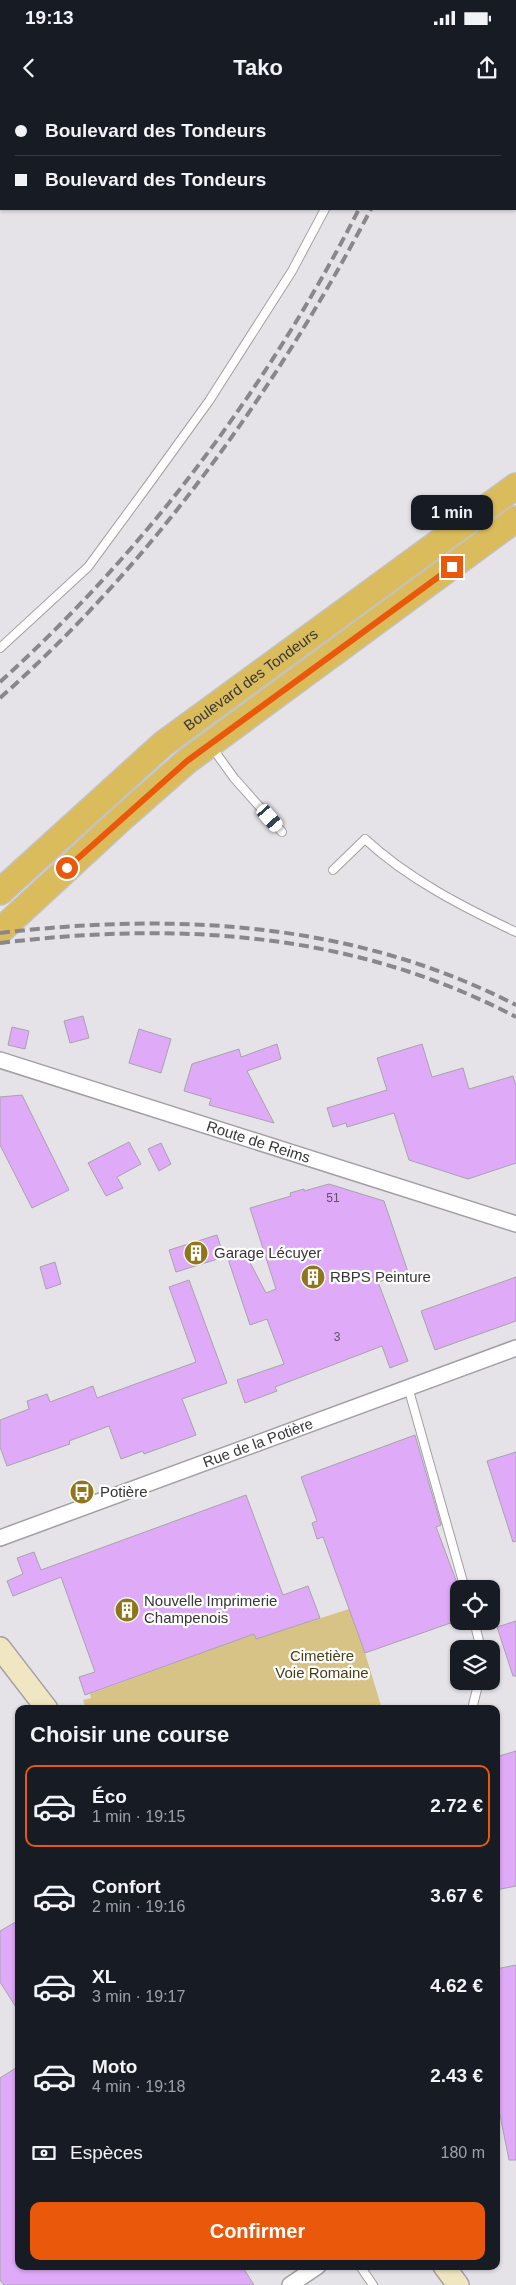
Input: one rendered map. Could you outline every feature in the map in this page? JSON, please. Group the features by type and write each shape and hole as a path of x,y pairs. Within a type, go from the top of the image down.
{"highway":[{"name":"Boulevard des Tondeurs","path":"0,892 163,744 516,486"},
{"name":"Boulevard des Tondeurs","path":"0,931 187,761 516,519"}],"main road":[{"path":"0,1648 44,1705"},
{"path":"447,2270 458,2285"}],"street":[{"name":"Route de Reims","path":"0,1060 516,1224"},
{"name":"Rue de la Potière","path":"1,1537 516,1348"},
{"path":"290,2285 312,2270"}],"lane":[{"path":"0,648 88,567 209,401 292,271 324,210"},
{"path":"210,744 234,778 282,832"},
{"path":"333,870 365,839 389,862 482,916 516,932"},
{"path":"408,1387 462,1580"},
{"path":"473,1705 477,1690"},
{"path":"363,2270 373,2285"}],"green space":[{"name":"Cimetière Voie Romaine","path":"349,1609 381,1705 85,1705 83,1700 91,1698 90,1694 254,1634 256,1639"}],"building":[{"path":"83,1016 89,1038 70,1043 64,1021"},
{"path":"12,1027 29,1031 25,1049 8,1045"},
{"path":"139,1029 171,1039 161,1073 129,1063"},
{"path":"277,1044 281,1059 247,1071 274,1123 209,1105 211,1099 184,1091 192,1064 239,1049 241,1057"},
{"path":"422,1044 432,1077 463,1068 469,1089 513,1076 516,1086 516,1163 468,1179 409,1160 394,1113 347,1127 346,1123 333,1127 327,1108 387,1090 377,1058"},
{"path":"22,1095 69,1190 32,1208 0,1145 0,1097"},
{"path":"129,1142 141,1164 117,1177 123,1188 106,1196 88,1163"},
{"path":"161,1143 171,1164 159,1171 148,1149"},
{"path":"329,1184 384,1201 408,1272 378,1282 408,1361 390,1368 382,1346 275,1387 277,1391 245,1403 237,1380 284,1364 267,1319 250,1325 227,1256 244,1251 266,1293 276,1289 250,1208 291,1196 290,1193"},
{"name":"Garage Lécuyer","path":"217,1235 224,1257 176,1272 169,1250"},
{"path":"55,1262 61,1284 46,1289 40,1267"},
{"path":"516,1277 516,1321 435,1350 421,1311"},
{"path":"189,1280 227,1383 182,1399 196,1435 144,1454 143,1451 121,1459 109,1426 69,1441 70,1444 7,1466 0,1447 0,1420 29,1409 27,1401 47,1394 50,1402 93,1386 97,1398 196,1362 169,1287"},
{"path":"415,1435 441,1525 436,1527 456,1580 450,1580 450,1623 365,1653 323,1537 317,1539 312,1523 317,1521 301,1477"},
{"path":"516,1452 516,1541 513,1542 487,1461"},
{"path":"246,1495 283,1595 308,1586 320,1618 256,1639 254,1634 85,1695 79,1677 95,1672 61,1577 13,1596 7,1581 23,1574 17,1558 34,1552 41,1570"},
{"path":"516,1621 516,1676 513,1676 498,1630 500,1630 500,1626"},
{"path":"516,1751 516,1886 500,1889 500,1756"},
{"path":"15,1922 15,2006 0,1982 0,1931"},
{"path":"516,1965 516,2160 509,2160 500,2115 500,1968"},
{"path":"15,2069 15,2270 245,2270 254,2285 4,2285 0,2280 0,2078"}],"railway":[{"path":"0,682 54,631 106,577 201,462 244,402 285,339 324,275 358,210"},
{"path":"0,698 56,645 110,589 160,531 208,470 295,342 370,210"},
{"path":"0,933 133,924 199,925 264,930 328,940 392,956 455,977 516,1005"},
{"path":"0,943 67,936 133,933 199,934 264,940 329,950 392,966 455,989 516,1017"}],"place":[{"name":"Garage Lécuyer","path":"196,1253"},
{"name":"RBPS Peinture","path":"313,1277"},
{"name":"Potière","path":"82,1492"},
{"name":"Nouvelle Imprimerie Champenois","path":"127,1610"}],"route":[{"path":"67,868 187,761 452,567"}]}
